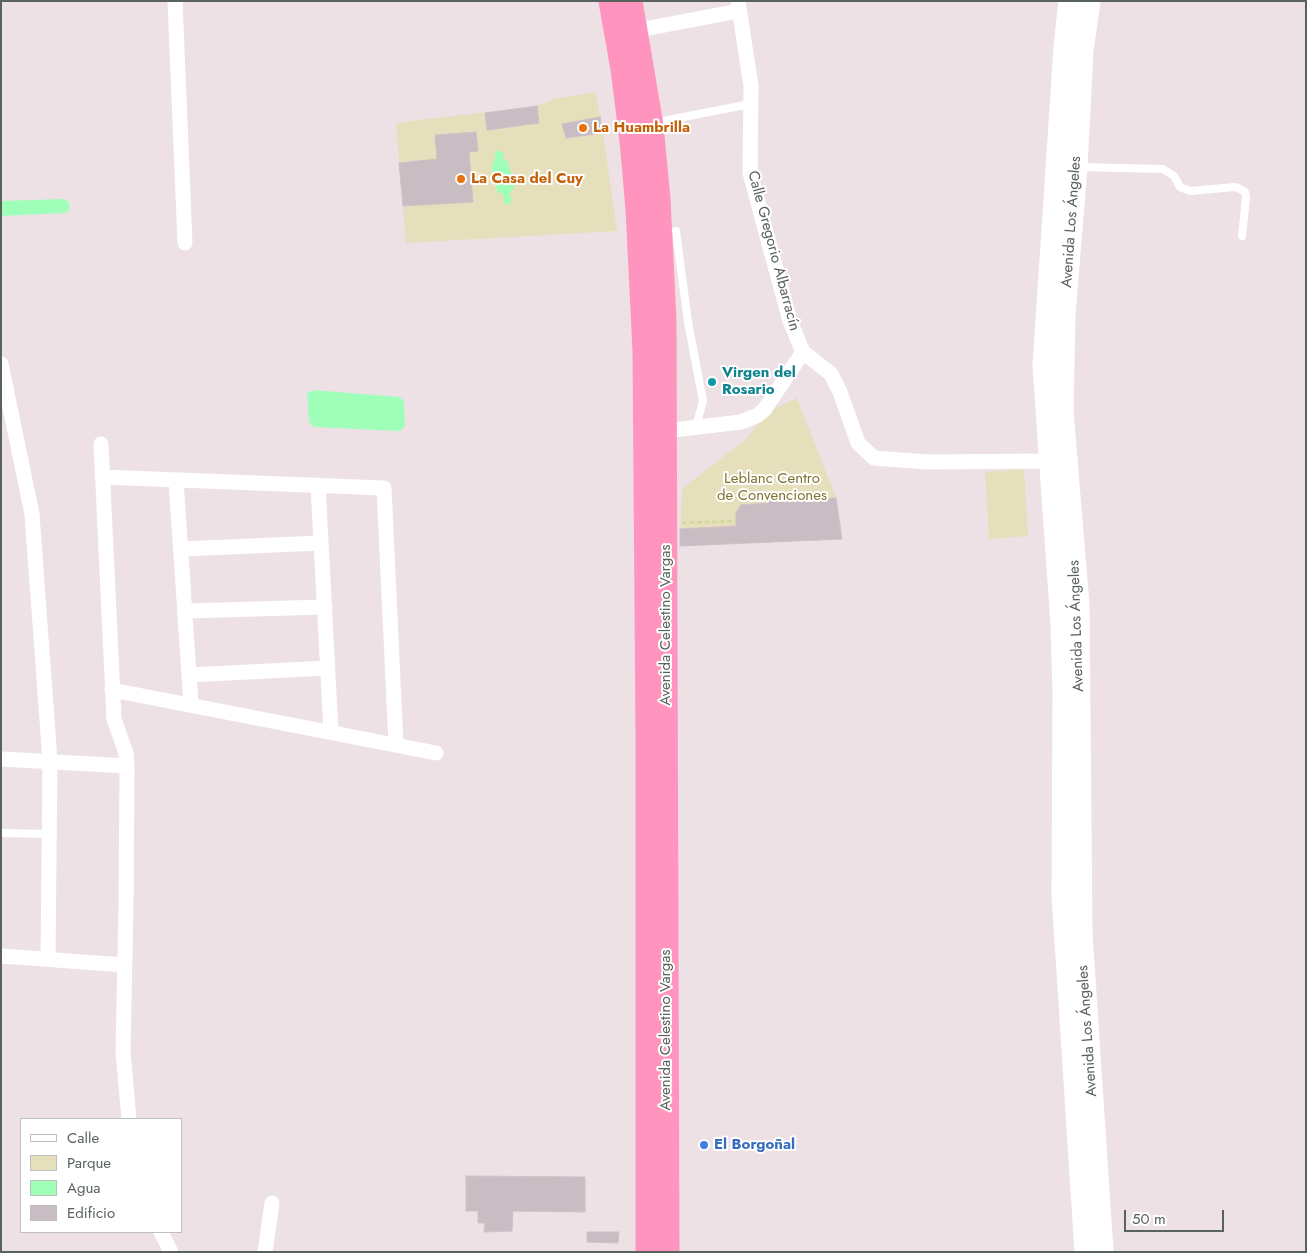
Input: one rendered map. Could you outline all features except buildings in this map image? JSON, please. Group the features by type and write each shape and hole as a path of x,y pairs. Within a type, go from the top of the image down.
{"highway":[{"name":"Avenida Celestino Vargas","path":"611,1 626,32 651,125 658,199 664,320 665,431 655,474 665,523 656,602"},
{"name":"Avenida Celestino Vargas","path":"630,1 623,69 639,218 645,360 655,474 658,1251"}],"main road":[{"name":"Avenida Los Ángeles","path":"1069,1 1064,47 1043,366 1061,625 1062,895 1077,1142 1086,1252"},
{"name":"Avenida Los Ángeles","path":"1090,1 1083,51 1077,167 1065,315 1063,411 1079,604 1082,933 1103,1252"}],"street":[{"path":"175,1 185,243"},
{"path":"626,32 739,6"},
{"name":"Calle Gregorio Albarracín","path":"739,6 751,86 750,173 790,321 802,352"},
{"path":"665,431 741,422 758,414 764,410 802,352 830,374 840,392 858,443 874,458 928,462 1049,461"},
{"path":"1,364 32,514 50,761 48,959"},
{"path":"101,444 114,720 126,753 127,766 123,1052 129,1118"},
{"path":"102,477 384,488 396,745"},
{"path":"176,480 191,705"},
{"path":"318,485 331,732"},
{"path":"181,549 321,543"},
{"path":"185,611 324,607"},
{"path":"189,675 328,668"},
{"path":"112,690 436,753"},
{"path":"1,759 127,766"},
{"path":"1,956 125,964"},
{"path":"265,1252 272,1203"},
{"path":"162,1233 171,1252"}],"lane":[{"path":"663,122 750,104"},
{"path":"1077,167 1162,169 1174,176 1180,187 1190,191 1235,187 1245,192 1246,197 1242,236"},
{"path":"676,231 688,322 703,401 696,426"},
{"path":"1,833 49,834"}],"path":[{"path":"665,523 736,521"}],"green space":[{"path":"596,92 600,117 562,124 566,138 603,133 617,231 406,243 396,123 537,106 554,99"},
{"name":"Leblanc Centro de Convenciones","path":"797,398 836,498 842,539 680,546 682,489 746,439 769,411"},
{"path":"1024,469 1028,536 989,539 985,472"}],"water":[{"path":"498,150 504,154 503,159 508,162 514,187 509,195 512,199 508,205 504,204 504,196 497,191 491,166 495,159 495,152"},
{"path":"64,199 69,202 69,210 66,213 1,216 1,201"},
{"path":"313,390 399,397 404,401 405,426 400,431 314,427 309,422 307,394"}],"place":[{"name":"La Huambrilla","path":"583,128"},
{"name":"La Casa del Cuy","path":"461,179"},
{"name":"Virgen del Rosario","path":"712,382"},
{"name":"El Borgoñal","path":"704,1145"}]}
